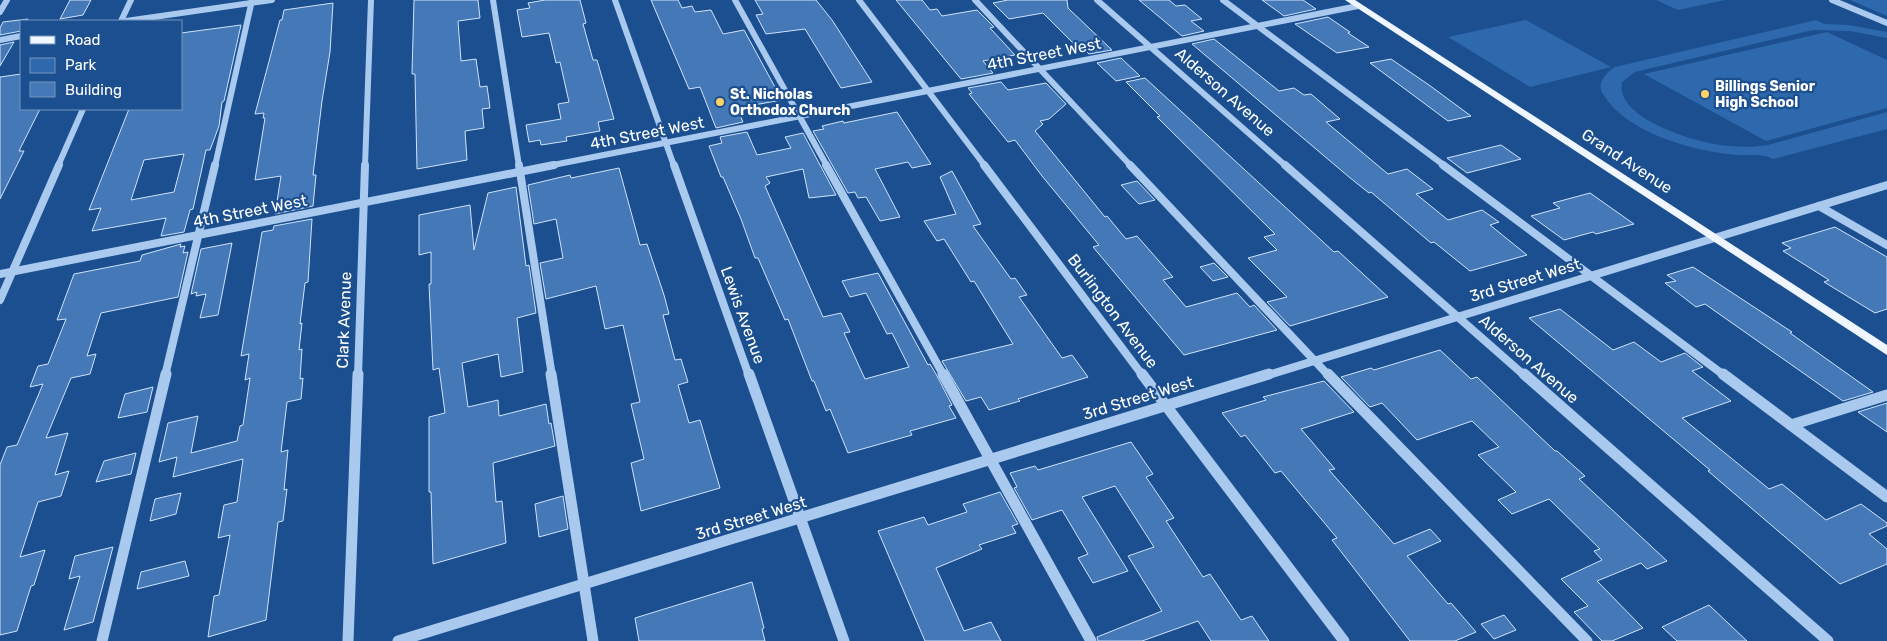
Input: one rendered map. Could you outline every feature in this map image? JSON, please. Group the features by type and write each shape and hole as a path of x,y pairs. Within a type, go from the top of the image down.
{"main road":[{"name":"Grand Avenue","path":"1354,3 1887,350"}],"street":[{"path":"0,12 8,0"},
{"path":"121,20 130,0"},
{"path":"133,20 272,0"},
{"name":"Clark Avenue","path":"348,641 371,0"},
{"path":"493,0 594,641"},
{"name":"Lewis Avenue","path":"615,0 844,641"},
{"path":"735,0 1092,641"},
{"name":"Burlington Avenue","path":"859,0 1344,641"},
{"path":"975,0 1314,360 1587,641"},
{"name":"Alderson Avenue","path":"1097,0 1828,641"},
{"path":"1223,0 1887,497"},
{"path":"1832,0 1887,23"},
{"path":"102,641 199,235 251,2"},
{"name":"4th Street West","path":"0,274 1258,26 1354,3"},
{"path":"0,40 20,36"},
{"path":"0,300 83,110"},
{"name":"3rd Street West","path":"398,641 1887,185"},
{"path":"1819,206 1887,245"},
{"path":"1791,425 1887,395"}],"green space":[{"path":"1656,0 1725,0 1678,10"},
{"path":"1850,0 1887,0 1887,16"},
{"path":"1526,20 1611,67 1530,87 1448,37"},
{"path":"1816,20 1824,24 1849,25 1887,32 1887,38 1850,31 1813,30 1635,72 1622,82 1623,95 1630,106 1641,116 1656,124 1688,137 1721,145 1748,147 1768,145 1887,112 1887,129 1773,159 1759,155 1719,153 1662,138 1644,129 1627,119 1614,108 1601,90 1601,82 1608,72 1615,67"},
{"path":"1827,32 1887,60 1887,108 1766,141 1644,74"}],"building":[{"path":"70,0 91,0 83,15 60,19"},
{"path":"414,0 478,0 480,18 458,21 461,61 476,59 480,87 487,86 490,108 482,109 484,128 465,131 467,160 417,169 415,74 412,74"},
{"path":"545,0 580,0 586,23 583,24 593,60 597,60 614,119 598,122 600,131 566,137 567,141 541,145 540,140 529,142 526,125 561,119 558,104 569,102 560,62 556,63 549,33 522,37 517,10 530,8 528,3"},
{"path":"651,0 678,0 682,8 692,6 695,12 711,10 723,34 744,30 782,100 737,108 743,122 716,128 700,87 689,89"},
{"path":"755,0 816,0 832,20 872,82 841,88 805,29 766,34 756,15 763,14"},
{"path":"896,0 922,0 930,10 937,9 942,16 977,10 994,27 990,28 1015,55 983,61 993,73 961,79"},
{"path":"1008,0 1067,0 1068,8 1112,50 1089,54 1077,43 1074,44 1043,13 1009,19 993,3"},
{"path":"1139,0 1169,0 1176,6 1185,5 1202,19 1191,21 1204,31 1182,36"},
{"path":"1262,0 1303,0 1316,9 1284,16"},
{"path":"333,3 330,52 313,175 316,175 313,206 275,214 281,176 255,180 265,118 263,118 264,113 255,114 280,20 282,20 284,10"},
{"path":"1328,17 1369,47 1337,53 1295,24"},
{"path":"28,19 20,20 20,31 0,35 0,28 3,22"},
{"path":"241,25 224,101 222,102 219,126 210,150 206,150 193,209 190,210 184,232 161,236 166,218 92,231 101,208 89,210 129,110 182,110 182,33","holes":["184,154 174,192 131,200 144,160"]},
{"path":"1214,39 1279,91 1294,88 1304,95 1311,94 1340,119 1326,122 1388,174 1407,169 1433,189 1416,194 1448,220 1482,210 1499,222 1490,225 1527,255 1470,271 1434,242 1431,243 1371,192 1369,193 1349,177 1192,44"},
{"path":"14,42 0,66 0,45"},
{"path":"1121,58 1140,76 1116,81 1097,63"},
{"path":"1391,59 1471,116 1448,121 1370,63"},
{"path":"20,74 20,110 40,110 19,151 24,151 0,199 0,77"},
{"path":"1145,78 1334,252 1338,251 1388,297 1290,326 1267,302 1287,297 1248,258 1277,250 1264,237 1275,234 1157,117 1160,116 1126,82"},
{"path":"1001,82 1008,90 1046,83 1066,104 1049,119 1040,121 1043,124 1035,131 1105,217 1107,216 1126,239 1137,236 1173,277 1163,280 1186,307 1237,293 1250,307 1254,305 1277,330 1184,355 1093,247 1099,245 1015,140 1008,142 969,94 972,93 968,88"},
{"path":"897,112 931,164 912,168 908,162 875,169 900,217 880,221 866,197 858,198 855,192 848,193 813,131 824,129 822,126 843,121 844,123"},
{"path":"747,132 757,155 791,148 785,137 803,133 836,195 809,198 803,169 766,177 770,183 765,186 823,317 841,313 850,332 844,333 865,379 909,367 892,333 887,334 866,293 850,297 842,281 878,273 928,365 930,364 936,374 952,405 949,406 956,418 910,431 912,435 848,453 830,409 826,411 814,381 812,381 788,319 785,320 758,258 755,258 741,219 709,146 722,143 720,137"},
{"path":"1501,145 1521,159 1467,173 1447,158"},
{"path":"619,168 640,245 647,244 664,295 669,314 663,315 675,360 681,359 688,382 678,385 689,423 700,420 720,488 641,511 631,463 644,459 631,404 640,402 623,325 605,329 596,286 546,299 540,263 563,258 556,219 534,224 528,185 570,175 571,178"},
{"path":"952,171 981,224 973,226 1011,279 1015,278 1027,295 1019,297 1062,358 1072,355 1088,377 989,410 981,397 966,401 942,361 1013,344 974,281 971,282 944,239 937,241 924,221 956,214 940,177"},
{"path":"1137,181 1155,200 1139,204 1121,185"},
{"path":"516,187 526,266 529,265 536,313 517,318 523,372 501,377 498,354 462,363 468,407 498,400 499,416 546,404 555,446 493,463 496,502 502,501 506,543 433,564 431,492 429,492 429,417 445,413 439,368 433,370 429,284 431,284 431,252 419,255 419,215 470,205 474,250 488,193"},
{"path":"1590,193 1634,224 1564,240 1531,216 1560,208 1553,203"},
{"path":"312,219 308,282 305,283 300,324 302,323 299,350 302,349 300,379 303,378 301,399 287,402 281,452 288,450 284,490 287,489 283,521 278,522 266,620 208,637 214,596 219,595 230,535 218,538 224,505 237,502 243,459 173,477 177,457 159,462 168,423 198,416 191,453 237,441 240,426 243,425 250,378 245,380 249,354 241,356 262,232 273,230 274,226"},
{"path":"1835,227 1887,257 1887,309 1875,313 1824,282 1829,280 1783,251 1791,248 1782,243"},
{"path":"232,243 218,315 200,318 206,294 196,296 197,292 191,294 201,249"},
{"path":"181,244 180,247 185,246 183,253 188,252 178,297 101,313 87,356 96,354 90,374 71,378 46,438 68,433 55,475 69,471 61,496 38,502 20,557 45,550 17,631 0,635 0,465 7,447 17,445 43,384 30,387 38,366 48,364 66,319 57,320 74,274 140,261 142,255"},
{"path":"1214,263 1228,277 1213,281 1200,267"},
{"path":"1693,267 1792,332 1790,333 1873,392 1843,401 1705,304 1696,307 1665,283 1676,281 1667,275"},
{"path":"1560,309 1613,350 1634,342 1661,362 1685,353 1703,367 1692,371 1731,401 1682,418 1769,489 1782,484 1826,520 1861,504 1887,523 1887,526 1869,534 1887,549 1887,564 1840,584 1708,471 1710,470 1529,318"},
{"path":"1440,350 1471,379 1477,377 1555,451 1585,476 1579,479 1667,561 1647,569 1641,563 1597,581 1643,628 1612,641 1602,641 1574,612 1588,606 1561,579 1602,560 1594,551 1600,549 1549,499 1512,514 1498,500 1516,492 1478,455 1499,447 1472,421 1417,440 1382,403 1370,407 1341,377 1371,368 1374,370"},
{"path":"1324,381 1354,412 1301,429 1335,469 1329,470 1394,544 1430,529 1441,541 1407,556 1448,604 1451,603 1476,632 1455,641 1410,641 1332,540 1337,538 1281,471 1275,473 1245,435 1241,437 1222,413 1266,400 1263,397"},
{"path":"153,387 147,412 118,418 125,394"},
{"path":"1887,403 1887,432 1858,412"},
{"path":"1131,442 1153,474 1146,477 1174,518 1166,521 1203,577 1210,574 1241,620 1252,616 1269,641 1211,641 1198,621 1142,641 1098,641 1097,637 1162,611 1128,556 1154,547 1115,486 1082,497 1128,571 1093,583 1078,558 1088,554 1062,510 1032,520 1014,488 1017,487 1010,473 1035,466 1038,470"},
{"path":"136,453 131,474 96,482 104,461"},
{"path":"1000,492 1018,524 1012,526 1016,533 979,545 982,549 936,568 964,631 991,622 1001,641 925,641 878,531 924,517 928,525 967,512 963,504"},
{"path":"181,493 176,514 150,521 155,499"},
{"path":"563,496 568,529 539,537 535,504"},
{"path":"113,547 93,622 64,630 80,576 69,579 75,556"},
{"path":"185,561 189,576 137,589 141,572"},
{"path":"752,582 764,628 762,629 765,641 639,641 635,618"},
{"path":"1709,605 1747,641 1677,641 1662,627"},
{"path":"1504,615 1516,630 1494,639 1481,624"}],"place":[{"name":"Billings Senior High School","path":"1705,94"},
{"name":"St. Nicholas Orthodox Church","path":"720,102"}]}
